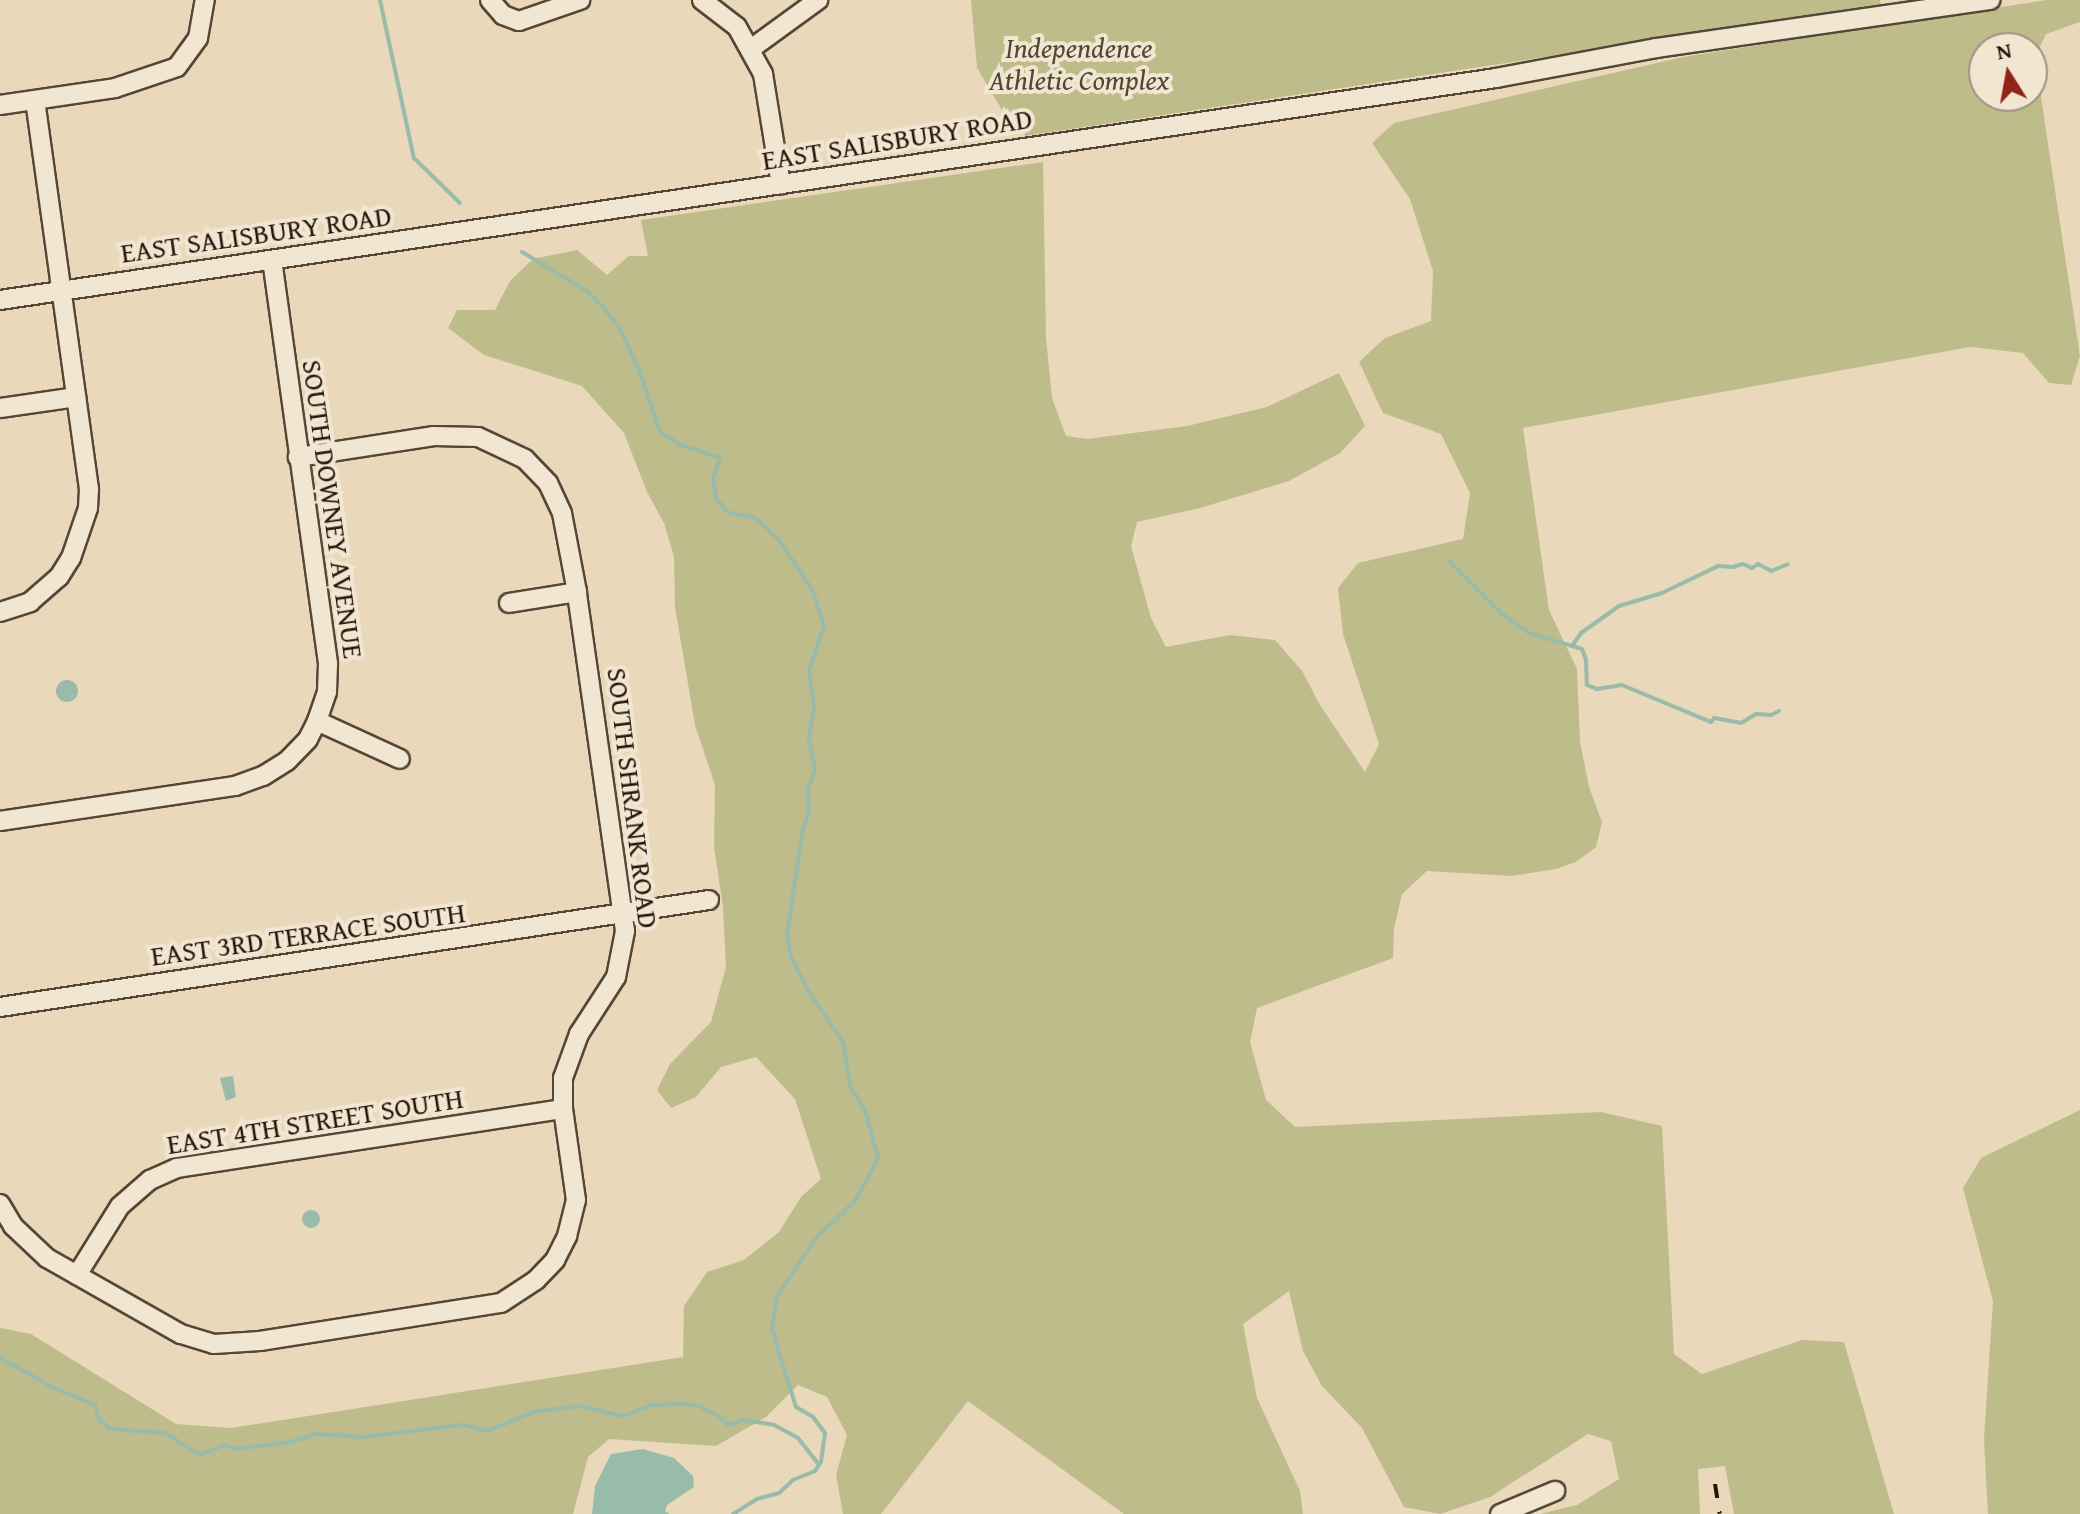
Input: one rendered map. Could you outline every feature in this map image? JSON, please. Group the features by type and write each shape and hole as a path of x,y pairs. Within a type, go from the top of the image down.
{"street":[{"path":"0,105 115,88 177,67 198,38 205,0"},
{"path":"490,0 503,15 519,21 580,0"},
{"path":"702,0 737,27 752,48 763,74 781,185"},
{"path":"752,48 818,0"},
{"name":"EAST SALISBURY ROAD","path":"0,300 781,185 1991,0"},
{"path":"0,612 30,602 59,577 80,536 89,489 35,101"},
{"name":"SOUTH DOWNEY AVENUE","path":"0,821 235,786 263,776 287,761 308,739 317,721 327,692 328,663 272,261"},
{"path":"0,408 76,397"},
{"name":"SOUTH SHRANK ROAD","path":"77,1275 181,1334 214,1344 260,1341 481,1309 520,1293 555,1260 567,1236 576,1200 563,1109 563,1078 570,1050 610,989 622,960 624,915 577,592 567,531 558,504 548,483 525,459 486,439 456,435 298,457"},
{"path":"509,603 577,592"},
{"path":"317,721 400,759"},
{"name":"EAST 3RD TERRACE SOUTH","path":"0,1007 709,900"},
{"name":"EAST 4TH STREET SOUTH","path":"77,1275 120,1206 150,1180 177,1168 563,1109"},
{"path":"0,1204 31,1246 77,1275"},
{"path":"1500,1514 1555,1491"}],"green space":[{"name":"Independence Athletic Complex","path":"971,0 1880,0 1881,6 1025,136 1023,120 1008,120 977,68"},
{"path":"2046,0 2080,0 2080,22 2048,33 1968,32 1968,112 2043,112 2080,356 2071,385 2049,383 2023,353 1970,347 1523,428 1549,610 1577,669 1580,742 1589,787 1602,822 1596,847 1576,862 1556,869 1512,876 1427,871 1402,894 1394,929 1393,958 1257,1008 1250,1042 1266,1100 1295,1127 1601,1112 1662,1126 1674,1354 1702,1374 1802,1340 1844,1342 1894,1514 1734,1514 1725,1466 1698,1469 1700,1514 1540,1514 1577,1505 1619,1479 1611,1441 1588,1434 1490,1497 1440,1514 1404,1507 1362,1428 1322,1386 1303,1351 1289,1291 1243,1324 1257,1398 1300,1491 1303,1514 1124,1514 968,1401 881,1514 843,1514 836,1475 847,1435 827,1397 798,1385 766,1417 716,1446 609,1439 588,1457 573,1514 0,1514 0,1328 31,1334 176,1424 231,1428 683,1357 684,1306 707,1272 744,1260 779,1232 801,1197 821,1179 795,1099 756,1057 721,1067 696,1097 671,1108 657,1090 670,1064 711,1022 726,967 723,907 714,847 715,785 695,725 675,607 674,557 664,523 647,492 624,433 582,386 484,355 448,328 457,310 495,310 510,281 533,259 577,250 607,275 629,256 648,256 641,220 1043,162 1046,338 1052,398 1066,436 1087,439 1187,426 1267,407 1339,373 1365,426 1340,453 1289,481 1200,508 1137,522 1131,546 1151,618 1166,647 1230,635 1275,640 1302,671 1320,705 1365,772 1379,744 1343,634 1338,588 1358,563 1463,539 1470,493 1441,434 1383,413 1359,362 1385,338 1431,321 1433,271 1410,199 1372,143 1394,123 1683,57"},
{"path":"2080,1110 2080,1514 1988,1514 1984,1439 1993,1301 1963,1188 1981,1158"}],"shaded area":[{"path":"67,680 75,683 78,691 75,699 67,702 59,699 56,691 59,683"},
{"path":"233,1076 236,1097 226,1101 220,1078"},
{"path":"311,1210 320,1219 311,1228 302,1219"},
{"path":"643,1449 674,1458 693,1476 694,1487 667,1505 665,1511 670,1514 592,1514 595,1486 611,1454"}],"waterway":[{"path":"380,0 414,158 460,203"},
{"path":"522,252 587,291 603,307 621,330 640,372 660,432 681,445 720,458 713,478 717,500 729,513 756,518 780,541 813,591 824,626 809,670 814,707 809,739 815,770 808,789 809,812 803,828 787,935 791,957 808,991 843,1042 850,1086 865,1110 878,1158 855,1201 816,1238 777,1296 772,1327 778,1350 796,1407 813,1417 825,1433 821,1462 815,1471 793,1480 779,1493 757,1499 733,1514"},
{"path":"1449,561 1502,614 1529,633 1582,649 1586,660 1587,685 1597,689 1622,685 1711,722 1714,718 1741,723 1756,714 1771,715 1779,711"},
{"path":"1572,646 1581,633 1619,606 1662,593 1718,566 1743,564 1752,568 1758,564 1771,571 1788,564"},
{"path":"0,1358 56,1389 95,1405 99,1419 110,1429 165,1433 200,1455 225,1445 235,1449 290,1442 317,1434 363,1437 462,1425 488,1431 534,1412 579,1406 623,1416 652,1405 682,1404 699,1406 719,1416 728,1425 744,1420 774,1425 798,1438 818,1464"}],"railway":[{"path":"1715,1484 1720,1514"}]}
